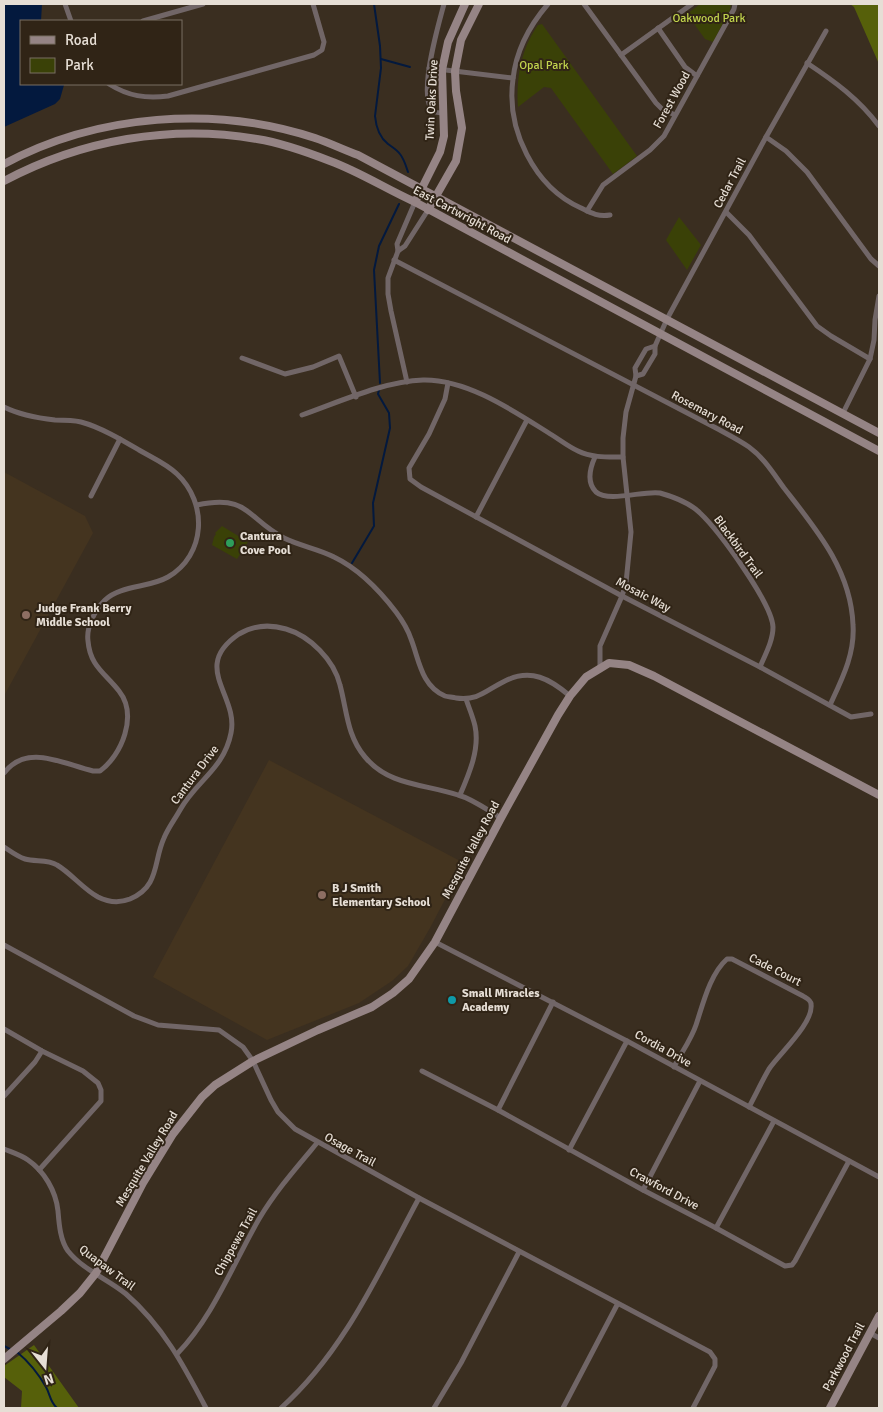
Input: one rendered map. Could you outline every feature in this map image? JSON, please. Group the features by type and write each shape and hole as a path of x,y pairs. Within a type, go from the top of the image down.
{"main road":[{"name":"Twin Oaks Drive","path":"415,202 440,152 444,136 442,70 448,42 466,4"},
{"name":"Twin Oaks Drive","path":"428,210 456,161 462,128 456,91 456,71 461,40 479,4"},
{"name":"East Cartwright Road","path":"4,164 59,140 111,126 166,118 218,119 269,127 315,138 358,155 879,433"},
{"name":"East Cartwright Road","path":"4,181 59,156 136,137 172,134 209,134 258,139 296,149 352,170 415,202 879,451"},
{"path":"600,667 609,663 629,665 654,676 879,795"},
{"name":"Mesquite Valley Road","path":"4,1359 80,1293 96,1273 144,1183 183,1119 202,1097 215,1085 253,1061 372,1007 409,979 435,942 501,818 570,696 586,677 600,667"},
{"name":"Parkwood Trail","path":"830,1408 879,1316"}],"street":[{"path":"66,4 71,20"},
{"path":"147,20 203,4"},
{"path":"111,85 136,96 152,98 168,96 314,55 322,50 324,42 313,4"},
{"path":"444,4 431,55 428,92 430,103 435,112 444,113"},
{"path":"548,4 535,20 523,43 513,78 513,111 518,133 524,150 536,169 561,198 599,216 610,215"},
{"path":"584,4 656,103 662,109 675,115"},
{"path":"621,55 692,4"},
{"name":"Forest Wood","path":"586,211 603,186 660,140 734,9 735,4"},
{"path":"658,28 685,67 697,76"},
{"name":"Cedar Trail","path":"636,376 643,374 655,354 655,346 667,319 826,31"},
{"path":"807,63 836,82 856,100 879,126"},
{"path":"429,68 513,78"},
{"path":"766,137 786,151 807,172 871,259 879,266"},
{"name":"Twin Oaks Drive","path":"398,251 397,244 415,202"},
{"name":"Twin Oaks Drive","path":"407,382 388,294 388,278 398,251 405,246 428,210"},
{"path":"726,212 744,229 817,326 870,359"},
{"name":"Rosemary Road","path":"394,260 716,428 750,448 766,463 819,532 835,559 847,587 853,625 852,646 847,667 830,705"},
{"path":"843,413 870,359 873,349 879,296"},
{"name":"Cedar Trail","path":"600,667 600,646 626,583 631,532 623,457 626,412 636,376 635,368 646,349 655,346"},
{"path":"242,358 285,374 313,367 339,356 356,397"},
{"path":"302,415 387,386 425,380 457,384 483,395 578,451 594,456 623,457"},
{"name":"Mosaic Way","path":"448,383 444,399 433,425 409,468 410,479 421,487 622,596 760,667 851,717 871,714"},
{"path":"4,408 28,417 81,422 120,439 176,473 186,484 197,506 198,528 196,543 191,557 182,567 169,577 155,583 116,593 106,600 92,619 88,640 94,663 120,691 127,712 124,736 112,760 100,771 93,771 36,756 14,763 4,773"},
{"path":"476,517 527,420"},
{"path":"91,496 120,439"},
{"name":"Blackbird Trail","path":"594,456 589,475 596,491 602,495 627,496 658,492 682,501 700,513 729,548 763,598 771,616 773,629 760,667"},
{"path":"197,506 213,502 237,504 285,539 335,557 364,576 398,614 411,638 422,673 434,688 445,696 466,699 482,695 504,681 527,675 540,677 555,683 570,696"},
{"name":"Cantura Drive","path":"4,847 24,859 55,864 99,898 115,902 125,901 138,895 150,884 164,838 189,796 214,770 225,754 232,730 232,718 217,674 218,662 222,649 231,640 244,631 256,626 286,629 298,634 311,642 326,657 334,669 340,684 350,733 357,746 372,765 405,783 460,795 501,818"},
{"path":"460,795 470,768 475,742 475,727 466,699"},
{"name":"Cordia Drive","path":"435,942 627,1041 879,1177"},
{"name":"Osage Trail","path":"4,945 134,1016 158,1026 220,1030 243,1047 253,1061 264,1089 278,1112 295,1129 317,1143 617,1305 710,1352 715,1359 713,1370 693,1408"},
{"name":"Cade Court","path":"674,1067 694,1029 706,994 720,967 727,959 732,959 803,996 811,1004 807,1018 793,1042 769,1070 749,1107"},
{"path":"498,1110 553,1002"},
{"path":"4,1029 42,1051 83,1071 98,1083 101,1090 102,1101 39,1170"},
{"path":"569,1150 627,1041"},
{"path":"4,1096 35,1062 42,1051"},
{"name":"Crawford Drive","path":"422,1071 498,1110 785,1266 795,1261 849,1161"},
{"path":"643,1190 700,1081"},
{"path":"716,1228 774,1121"},
{"name":"Chippewa Trail","path":"177,1354 189,1342 215,1300 269,1203 317,1143"},
{"name":"Quapaw Trail","path":"4,1149 28,1159 39,1170 53,1190 58,1208 59,1226 67,1249 78,1261 124,1293 138,1306 177,1354 206,1408"},
{"path":"281,1408 310,1379 341,1339 419,1198"},
{"path":"434,1408 461,1363 519,1252"},
{"path":"562,1408 617,1305"},
{"path":"870,1334 879,1338"}],"shaded area":[{"name":"Judge Frank Berry Middle School","path":"4,472 85,516 93,533 4,696"},
{"name":"B J Smith Elementary School","path":"269,760 464,863 408,966 392,981 359,1003 267,1040 153,977"}],"green space":[{"name":"Oakwood Park","path":"700,4 731,4 730,10 713,42 705,39 687,14"},
{"path":"850,4 879,4 879,64 854,7"},
{"name":"Opal Park","path":"542,24 637,156 613,174 551,88 544,87 518,107 518,85 521,64 532,34 538,25"},
{"path":"679,217 701,245 687,270 666,240"},
{"name":"Cantura Cove Pool","path":"222,526 248,542 237,559 212,545 215,533"},
{"path":"34,1345 79,1408 21,1408 22,1391 4,1377 4,1366"}],"water":[{"path":"4,4 42,4 41,20 20,20 20,85 64,85 60,99 55,104 4,127"}],"waterway":[{"path":"374,4 381,68 375,116 376,124 382,138 401,156 408,172"},
{"path":"381,59 410,67"},
{"path":"380,383 374,270 379,246 399,204"},
{"path":"352,563 374,526 373,503 390,428 389,413 378,394 379,390"},
{"path":"4,1346 10,1349"},
{"path":"17,1352 40,1377 57,1408"}],"place":[{"name":"Cantura Cove Pool","path":"230,543"},
{"name":"Judge Frank Berry Middle School","path":"26,615"},
{"name":"B J Smith Elementary School","path":"322,895"},
{"name":"Small Miracles Academy","path":"452,1000"}]}
